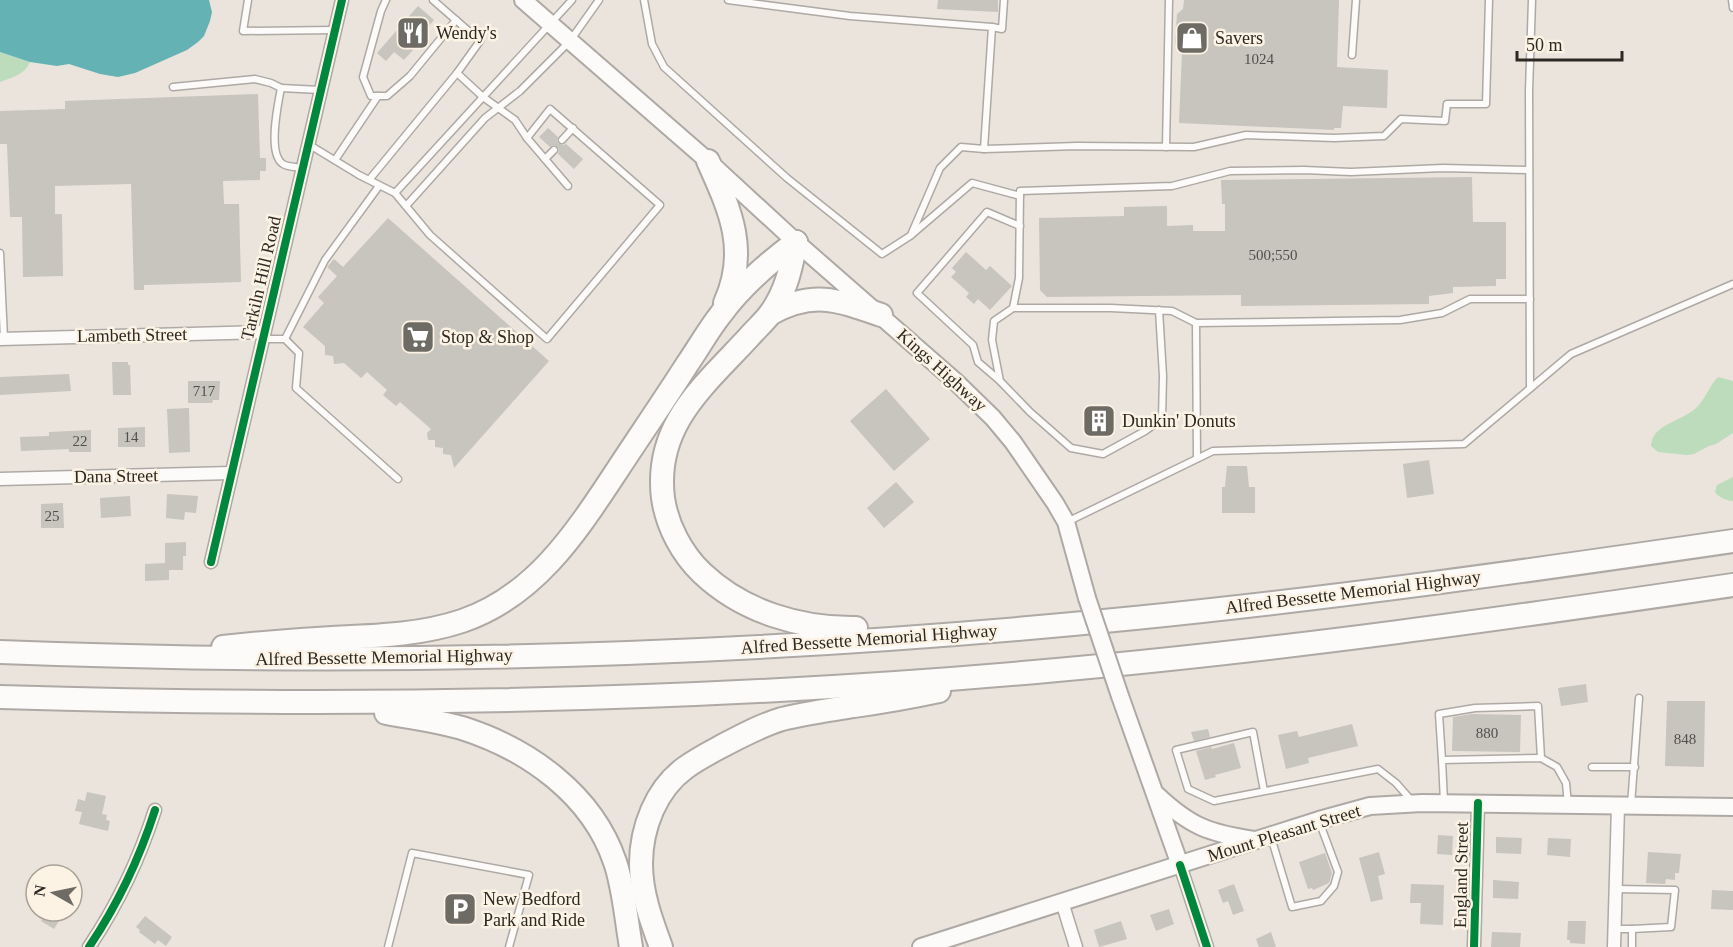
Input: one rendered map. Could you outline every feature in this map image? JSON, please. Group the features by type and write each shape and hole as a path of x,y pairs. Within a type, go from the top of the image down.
{"highway":[{"path":"708,161 729,209 735,232 734,271 728,298 721,314"},
{"path":"142,657 276,641 405,634 445,626 494,608 536,577 570,540 721,314 756,274 796,242"},
{"path":"796,242 786,287 770,314 698,393 675,426 667,443 662,464 661,485 671,527 682,548 695,567 710,581 744,603 791,621 843,628 1006,629"},
{"path":"770,314 791,304 814,299 842,302 881,315"},
{"name":"Alfred Bessette Memorial Highway","path":"0,652 142,657 348,659 620,653 791,645 1132,618 1342,594 1733,541"},
{"path":"0,697 301,702 463,701 687,694 817,687 1050,670 1195,656 1380,634 1733,585"},
{"path":"661,947 642,885 642,846 646,827 661,794 673,778 684,769 713,751 780,720 1050,670"},
{"path":"301,702 394,714 462,728 506,746 546,771 582,803 606,840 619,875 629,942"},
{"path":"646,904 663,934 675,947"}],"main road":[{"name":"Kings Highway","path":"523,0 881,315 969,394 1004,430 1066,522 1087,598 1180,865"},
{"path":"1155,793 1176,813 1198,827 1223,835 1264,838"},
{"name":"Mount Pleasant Street","path":"921,947 1319,820 1370,806 1444,802 1733,807"}],"street":[{"name":"Tarkiln Hill Road","path":"211,562 342,0"},
{"name":"Lambeth Street","path":"2,338 263,335"},
{"name":"Dana Street","path":"0,479 231,473"},
{"name":"England Street","path":"1474,947 1478,803"},
{"path":"1614,947 1616,889 1624,806"},
{"path":"89,947 113,910 131,875 154,810"},
{"path":"1180,865 1207,947"},
{"path":"1062,902 1076,947"}],"lane":[{"path":"248,0 243,31 334,30"},
{"path":"387,0 381,11 363,77 371,96 387,96 410,76 456,20"},
{"path":"369,180 457,74 480,41 433,0"},
{"path":"395,193 572,0"},
{"path":"406,206 485,118 520,91 570,41 599,0"},
{"path":"644,0 652,44 664,68 787,178 882,254 910,236 972,183 1020,196"},
{"path":"728,0 771,2 850,16 1002,29 1004,0"},
{"path":"1166,147 1170,0"},
{"path":"1352,55 1356,0"},
{"path":"910,236 940,168 961,147 984,149 1077,146 1194,147 1246,135 1334,138 1384,136 1401,119 1444,121 1447,104 1486,104 1489,0"},
{"path":"1530,388 1529,91 1532,0"},
{"path":"1732,0 1733,8"},
{"path":"984,149 992,27"},
{"path":"457,74 483,97 515,120 527,138 568,186"},
{"path":"173,87 255,79 281,88 321,90"},
{"path":"281,88 274,141 279,159 283,164 302,168"},
{"path":"335,160 378,96"},
{"path":"308,143 379,186 395,193 430,235 548,339 660,205 550,109 527,138"},
{"path":"562,140 573,128"},
{"path":"545,159 554,150"},
{"path":"1013,308 1019,278 1020,192 1172,186 1230,171 1351,172 1443,168 1529,170"},
{"path":"285,339 325,260 379,186"},
{"path":"1020,226 987,212 917,292 973,345 978,362 1071,448 1102,454 1162,419 1163,376 1159,310"},
{"path":"0,258 2,338"},
{"path":"1066,522 1213,451 1464,444 1571,354 1733,284"},
{"path":"1000,381 992,340 994,321 1013,308 1111,308 1172,311 1196,324 1400,320 1442,313 1470,299 1530,299"},
{"path":"1196,324 1197,458"},
{"path":"263,335 285,339 299,353 296,388 398,479"},
{"path":"1624,806 1635,767 1639,698"},
{"path":"1444,802 1439,714 1475,708 1538,706 1541,758"},
{"path":"1264,791 1253,732 1176,750 1188,789 1214,801 1378,769 1396,783 1414,803"},
{"path":"1442,760 1541,758 1557,767 1566,783 1568,805"},
{"path":"1592,767 1635,767"},
{"path":"1264,838 1292,907 1321,901 1334,886 1338,872 1319,820"},
{"path":"388,947 412,853 529,875 509,947"},
{"path":"1614,929 1671,927 1675,890 1616,889"},
{"path":"1632,929 1632,947"}],"green space":[{"path":"0,52 30,62 21,73 0,82"},
{"path":"1718,377 1733,381 1733,433 1694,454 1658,452 1651,446 1656,433 1696,408"},
{"path":"1733,477 1733,501 1718,496 1715,492 1717,485"}],"water":[{"path":"0,0 209,0 212,12 204,36 187,50 135,73 118,77 69,64 57,66 30,62 0,52"}],"building":[{"path":"938,0 998,0 998,12 937,9"},
{"path":"1184,0 1339,0 1337,67 1388,70 1387,108 1343,106 1341,128 1334,128 1334,130 1179,123 1182,51 1175,44 1177,14 1183,9"},
{"name":"Wendy's","path":"418,6 434,20 425,30 429,32 404,60 394,52 386,61 377,53"},
{"path":"258,94 260,158 266,158 266,171 260,171 260,180 223,181 224,204 239,204 241,282 144,285 144,290 134,290 131,184 55,186 55,214 62,214 63,276 23,277 22,217 10,217 7,144 0,144 0,111 65,109 65,101"},
{"path":"548,128 558,137 559,144 566,144 583,159 574,169 558,154 557,146 550,147 539,137"},
{"path":"1472,177 1473,222 1506,222 1506,279 1496,279 1496,286 1453,287 1453,293 1429,296 1429,304 1241,306 1241,295 1047,297 1040,290 1039,218 1124,216 1124,207 1167,206 1167,226 1193,225 1193,231 1225,231 1225,204 1222,204 1221,180"},
{"name":"Stop & Shop","path":"388,218 549,361 454,468 451,455 443,454 443,448 435,447 435,440 428,440 427,433 431,429 400,402 396,406 383,395 387,390 367,372 361,378 344,363 334,364 333,356 325,355 325,346 303,327 324,303 318,297 337,276 327,267 334,259 343,267"},
{"path":"966,252 986,270 990,266 1012,286 990,310 978,299 974,304 966,297 969,293 951,277 956,272 952,268"},
{"path":"112,362 128,362 130,365 131,395 113,395"},
{"path":"69,374 71,391 0,395 0,377"},
{"path":"188,381 220,381 219,400 213,400 212,403 188,403"},
{"path":"886,389 930,439 894,471 850,421"},
{"path":"189,408 190,452 169,453 167,409"},
{"name":"Dunkin' Donuts","path":"1090,414 1109,415 1108,428 1090,427"},
{"path":"145,427 145,447 118,447 118,428"},
{"path":"91,430 91,452 69,452 69,449 21,451 20,437 49,436 49,432"},
{"path":"1429,460 1434,494 1407,498 1403,464"},
{"path":"1227,466 1247,466 1249,487 1255,487 1255,513 1222,513 1222,487 1225,487"},
{"path":"896,482 914,502 884,528 867,508"},
{"path":"167,494 198,496 196,513 185,512 184,520 166,518"},
{"path":"130,496 131,516 101,518 100,498"},
{"path":"63,503 64,528 41,528 41,504"},
{"path":"186,542 183,570 169,570 169,580 145,581 145,564 165,563 165,543"},
{"path":"1586,684 1588,702 1561,706 1558,688"},
{"path":"1667,701 1705,701 1704,767 1665,766"},
{"path":"1472,714 1521,715 1520,752 1452,751 1453,717"},
{"path":"1352,724 1358,746 1308,758 1309,763 1286,769 1278,735 1297,731 1299,737"},
{"path":"1208,729 1210,737 1194,741 1191,732"},
{"path":"1234,743 1241,768 1205,780 1196,751"},
{"path":"87,792 106,796 102,814 107,815 106,820 110,821 108,831 79,824 82,812 75,811 78,799 85,801"},
{"path":"1438,835 1453,836 1452,855 1437,854"},
{"path":"1496,837 1522,838 1521,854 1496,853"},
{"path":"1548,838 1571,839 1570,857 1547,855"},
{"path":"1379,852 1385,874 1378,876 1383,899 1371,902 1359,858"},
{"path":"1648,852 1681,854 1679,873 1675,873 1675,880 1666,879 1665,884 1646,883"},
{"path":"1325,853 1332,873 1329,883 1313,890 1308,889 1299,862"},
{"path":"1493,880 1519,882 1518,899 1493,898"},
{"path":"1234,884 1244,911 1233,915 1228,901 1223,903 1218,890"},
{"path":"1411,884 1444,885 1443,925 1420,924 1421,903 1410,903"},
{"path":"1712,890 1733,891 1733,910 1711,909"},
{"path":"1169,909 1174,924 1156,931 1150,915"},
{"path":"145,916 172,937 166,946 158,940 155,944 139,932 140,930 136,927"},
{"path":"1121,921 1127,939 1099,947 1094,930"},
{"path":"1568,921 1586,921 1585,944 1570,943 1570,940 1567,940"},
{"path":"44,923 58,923 54,929"},
{"path":"1271,932 1276,947 1259,947 1256,939"},
{"path":"1492,932 1521,933 1520,947 1491,947"}],"cycle path":[{"path":"211,562 342,0"},
{"path":"1474,947 1478,803"},
{"path":"89,947 127,881 155,810"},
{"path":"1180,865 1207,947"}],"place":[{"name":"Wendy's","path":"413,33"},
{"name":"Savers","path":"1192,38"},
{"name":"Stop & Shop","path":"418,337"},
{"name":"Dunkin' Donuts","path":"1099,421"},
{"name":"New Bedford Park and Ride","path":"460,909"}]}
